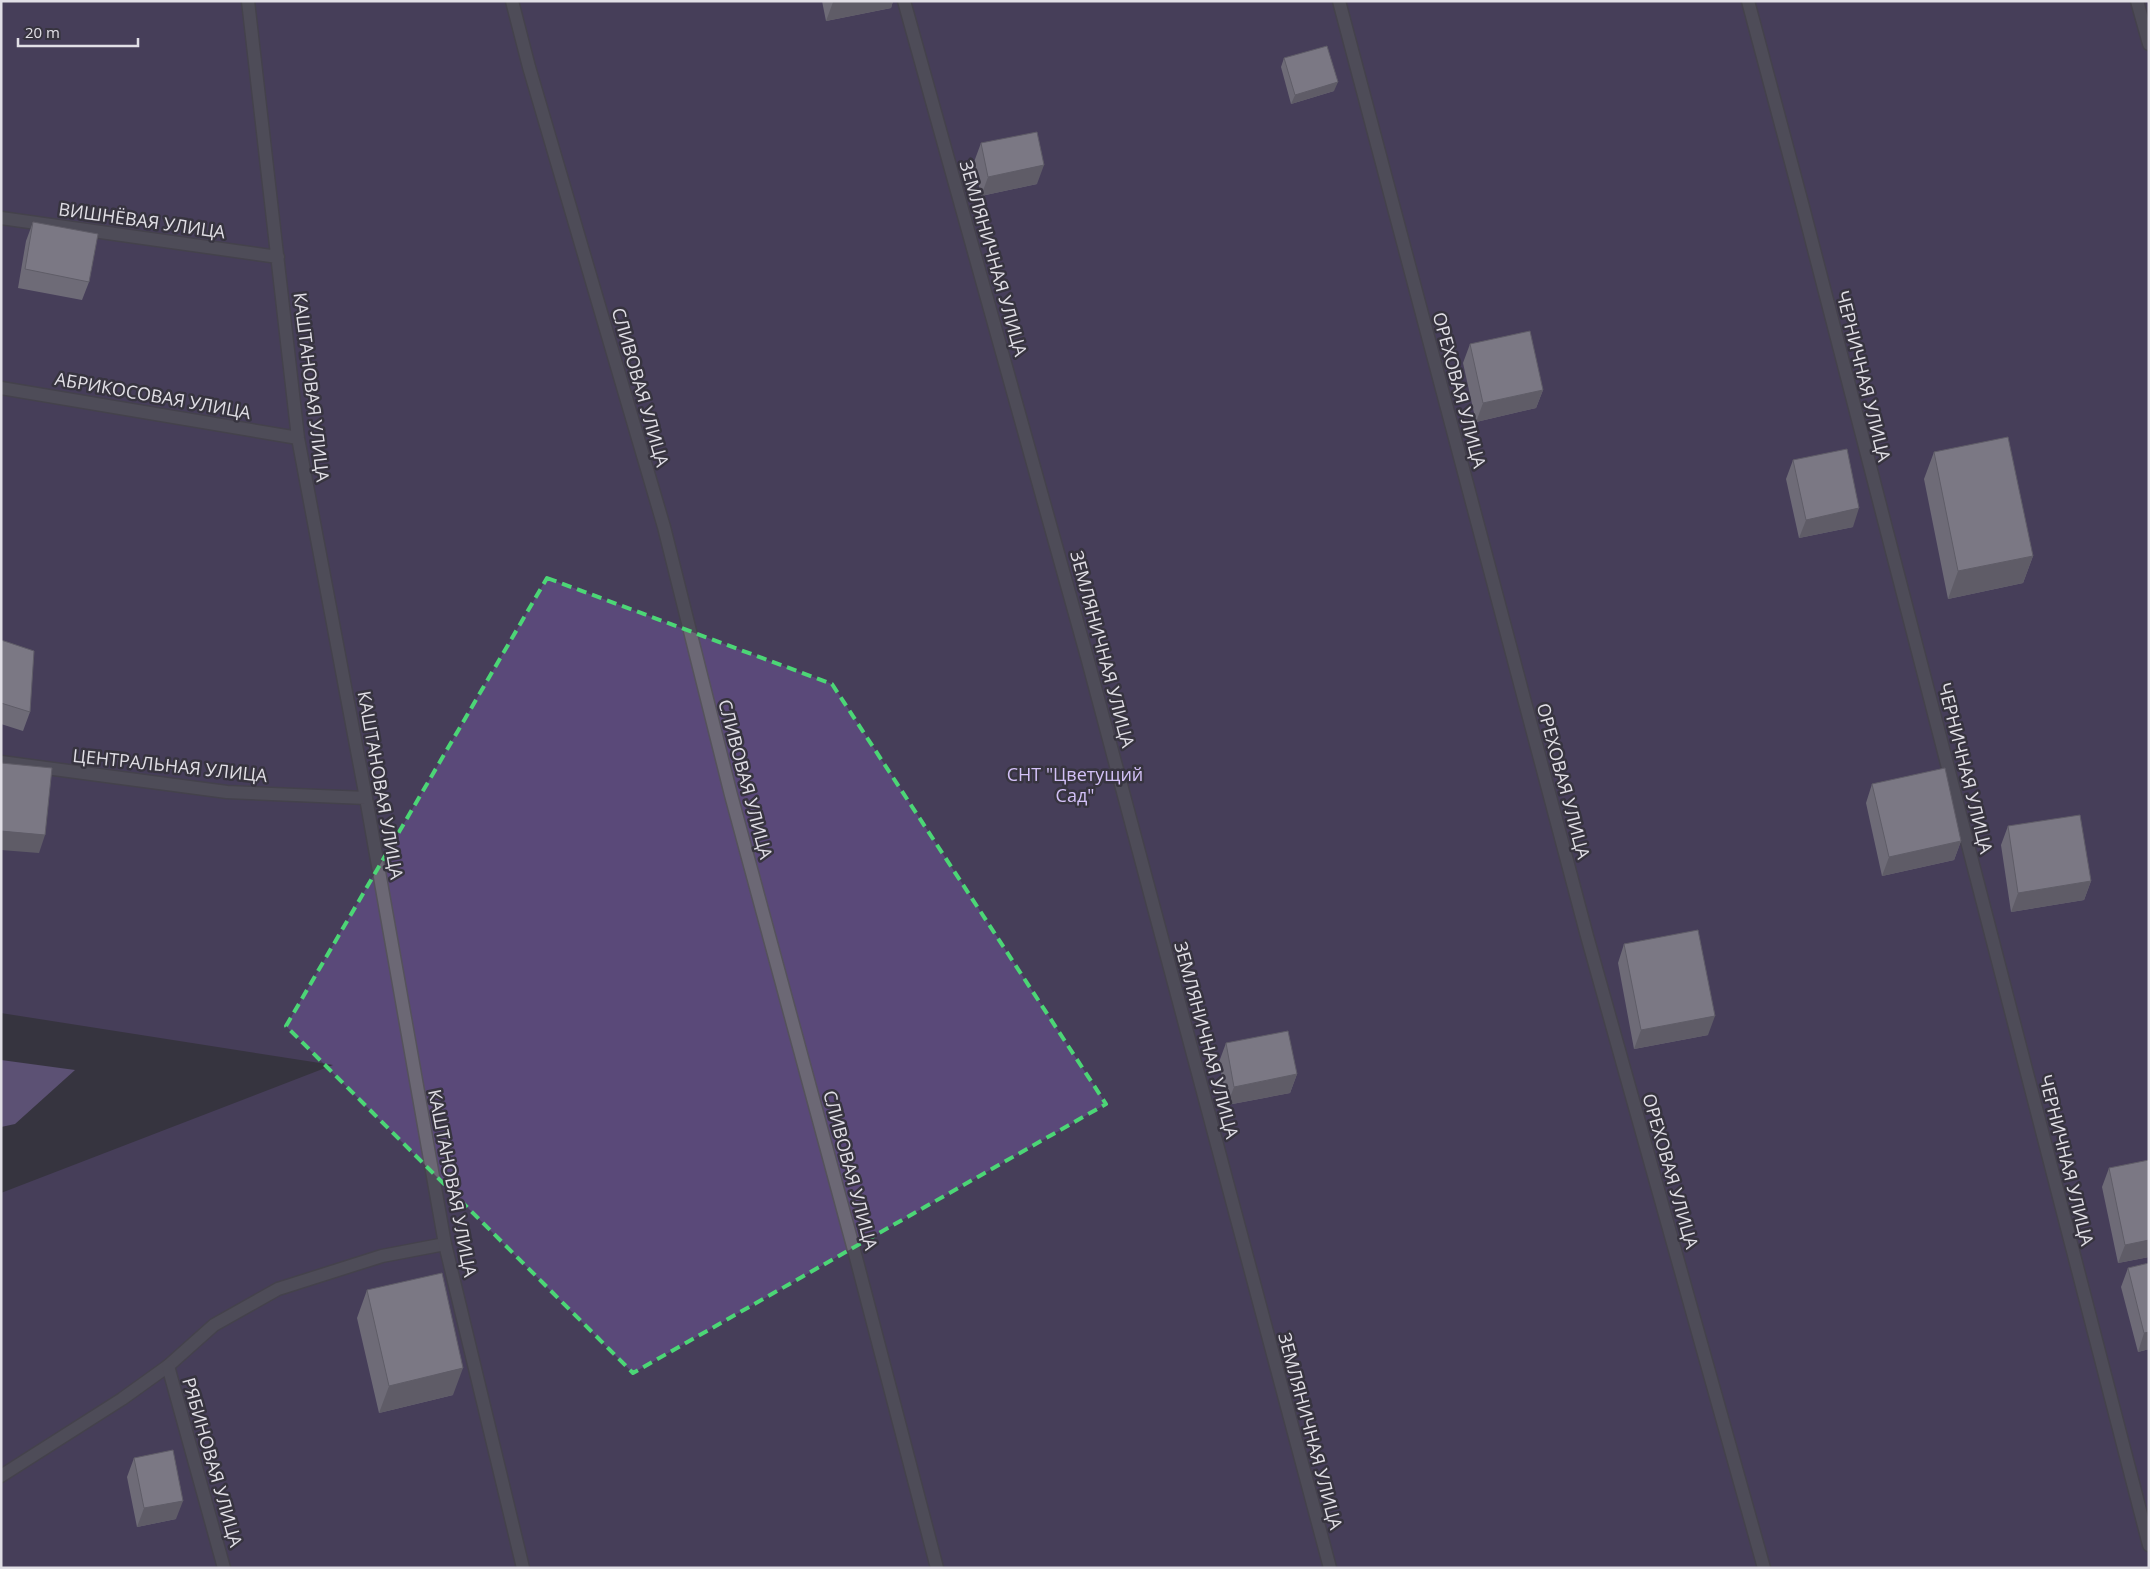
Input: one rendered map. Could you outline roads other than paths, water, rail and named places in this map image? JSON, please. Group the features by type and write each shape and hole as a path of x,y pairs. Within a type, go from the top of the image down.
{"street":[{"name":"КАШТАНОВАЯ УЛИЦА","path":"248,1 298,438 366,798 445,1244 523,1568"},
{"name":"СЛИВОВАЯ УЛИЦА","path":"512,1 529,67 664,528 731,795 854,1250 937,1568"},
{"name":"ЗЕМЛЯНИЧНАЯ УЛИЦА","path":"904,1 1088,657 1330,1568"},
{"name":"ОРЕХОВАЯ УЛИЦА","path":"1339,1 1587,936 1764,1568"},
{"name":"ЧЕРНИЧНАЯ УЛИЦА","path":"1748,1 2149,1544"},
{"path":"2137,1 2149,44"},
{"name":"ВИШНЁВАЯ УЛИЦА","path":"1,218 278,257"},
{"name":"АБРИКОСОВАЯ УЛИЦА","path":"1,388 298,438"},
{"name":"ЦЕНТРАЛЬНАЯ УЛИЦА","path":"1,762 227,792 366,798"},
{"path":"1,1476 122,1399 168,1366 214,1325 278,1288 382,1256 445,1244"},
{"name":"РЯБИНОВАЯ УЛИЦА","path":"168,1366 224,1568"}],"park label":[{"name":"СНТ \"Цветущий Сад\"","path":"1075,784"}]}
